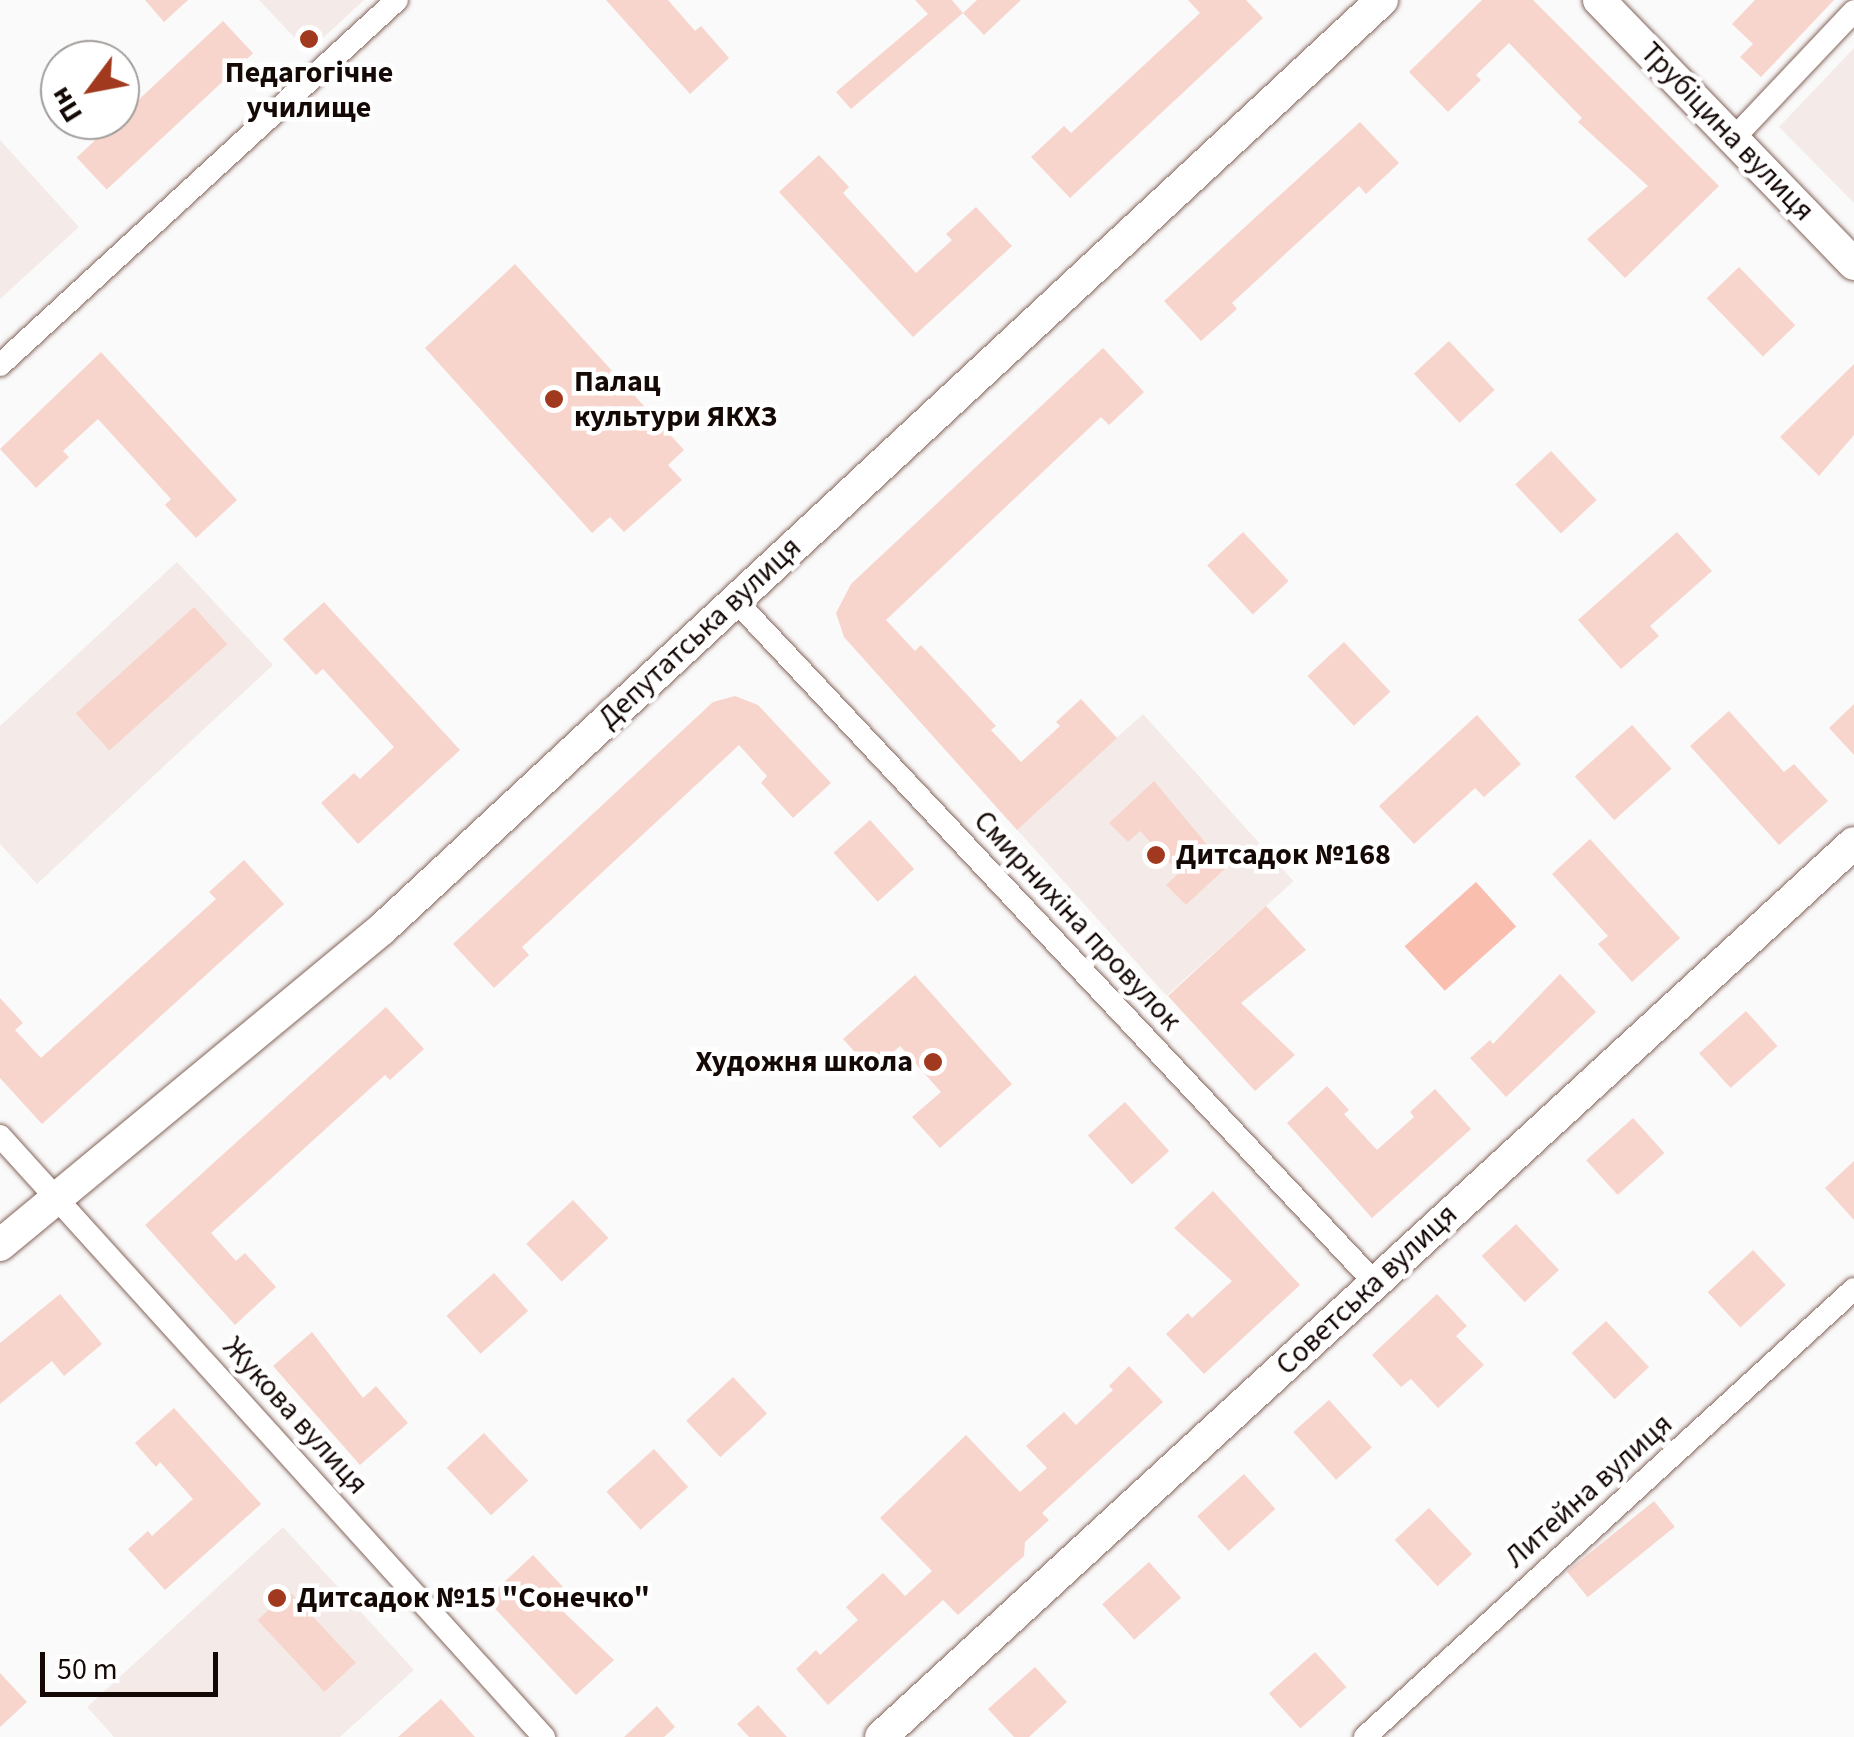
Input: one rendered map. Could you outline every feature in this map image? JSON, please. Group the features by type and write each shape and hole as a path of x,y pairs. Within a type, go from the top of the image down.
{"street":[{"path":"0,366 397,0"},
{"name":"Депутатська вулиця","path":"0,1245 382,929 1382,0"},
{"name":"Трубіцина вулиця","path":"1599,0 1854,264"},
{"path":"1734,139 1854,11"},
{"name":"Смирнихіна провулок","path":"736,600 1375,1283"},
{"name":"Советська вулиця","path":"880,1737 1854,843"},
{"name":"Жукова вулиця","path":"0,1136 544,1737"},
{"name":"Литейна вулиця","path":"1365,1737 1854,1290"}],"shaded area":[{"name":"Педагогічне училище","path":"259,0 364,0 308,52"},
{"path":"1854,48 1854,203 1779,127"},
{"path":"0,140 79,227 0,299"},
{"path":"177,562 273,665 37,884 0,844 0,726"},
{"name":"Дитсадок №168","path":"1143,714 1294,881 1166,996 1016,828"},
{"path":"1476,882 1516,927 1445,991 1405,946"},
{"name":"Дитсадок №15 \"Сонечко\"","path":"283,1527 414,1670 340,1737 114,1737 87,1707"}],"building":[{"path":"145,0 188,0 164,22"},
{"path":"606,0 668,0 695,31 701,26 729,58 690,94"},
{"path":"915,0 952,0 963,13 851,109 836,92 928,14"},
{"path":"977,0 1021,0 984,35 963,13"},
{"path":"1188,0 1246,0 1263,18 1070,198 1031,157 1064,126 1071,133 1200,13"},
{"path":"1482,0 1533,0 1719,186 1625,278 1587,239 1648,186 1578,122 1582,118 1509,43 1476,75 1481,80 1448,112 1409,72"},
{"path":"1755,0 1834,0 1761,77 1740,57 1753,44 1732,24"},
{"path":"223,21 253,53 107,190 77,157 95,140 140,140 140,98"},
{"path":"1360,122 1399,163 1366,194 1359,186 1232,303 1237,309 1201,341 1164,301"},
{"path":"819,155 849,187 843,193 916,273 952,240 946,234 976,207 1012,246 913,337 779,192"},
{"name":"Палац культури ЯКХЗ","path":"515,264 684,450 668,465 682,480 624,532 610,517 592,533 425,348"},
{"path":"1739,267 1795,325 1763,357 1707,298"},
{"path":"1449,341 1495,390 1460,423 1414,374"},
{"path":"1103,348 1144,392 1109,425 1101,417 886,620 915,651 921,645 996,726 991,730 1021,762 1060,726 1056,722 1081,699 1117,738 1017,830 844,637 836,613 851,584"},
{"path":"101,352 237,500 196,538 165,505 171,499 98,419 63,451 69,457 36,488 0,449"},
{"path":"1854,364 1854,435 1819,476 1780,437"},
{"path":"1551,451 1597,500 1561,533 1515,484"},
{"path":"1243,532 1289,581 1253,614 1207,565"},
{"path":"1677,532 1712,571 1650,626 1659,636 1621,669 1578,620"},
{"path":"324,602 460,750 358,844 321,803 354,773 360,779 394,747 323,669 316,675 283,639"},
{"path":"194,607 227,644 109,751 76,713"},
{"path":"1344,642 1390,692 1354,726 1307,676"},
{"path":"735,696 758,705 831,783 793,818 761,783 767,776 739,745 522,947 529,955 494,988 453,944 713,702"},
{"path":"1854,704 1854,755 1829,728"},
{"path":"1729,711 1784,772 1794,764 1828,801 1779,845 1690,746"},
{"path":"1477,715 1521,764 1484,797 1475,788 1414,844 1379,806"},
{"path":"1632,725 1671,769 1614,820 1575,777"},
{"path":"1154,781 1209,847 1212,844 1230,864 1186,905 1166,885 1179,873 1140,831 1128,842 1109,823"},
{"path":"870,820 914,869 878,902 834,853"},
{"path":"1590,839 1680,938 1632,982 1598,944 1608,936 1552,874"},
{"path":"244,860 284,904 42,1124 0,1078 0,998 23,1023 15,1030 41,1058 216,899 209,892"},
{"path":"1266,906 1306,950 1241,1003 1295,1055 1255,1091 1168,996"},
{"path":"1560,974 1596,1012 1506,1097 1470,1058 1490,1040 1493,1044"},
{"path":"915,975 1012,1084 940,1148 912,1117 941,1092 900,1046 872,1071 843,1039"},
{"path":"386,1007 424,1049 390,1080 385,1075 211,1233 236,1261 245,1253 276,1287 235,1325 145,1225"},
{"path":"1746,1011 1777,1046 1731,1088 1699,1053"},
{"path":"1327,1086 1349,1110 1344,1114 1377,1150 1414,1117 1410,1112 1435,1089 1471,1129 1372,1218 1287,1123"},
{"path":"1125,1102 1169,1151 1132,1185 1088,1135"},
{"path":"1633,1118 1664,1153 1618,1195 1586,1160"},
{"path":"1854,1161 1854,1220 1825,1188"},
{"path":"1213,1191 1300,1285 1204,1374 1166,1334 1188,1313 1192,1318 1232,1281 1174,1228"},
{"path":"573,1200 608,1238 562,1282 526,1244"},
{"path":"1516,1224 1559,1270 1525,1302 1482,1256"},
{"path":"1753,1250 1786,1285 1740,1327 1708,1292"},
{"path":"494,1273 528,1311 481,1354 446,1316"},
{"path":"60,1294 102,1344 64,1376 52,1361 0,1404 0,1343"},
{"path":"1437,1294 1467,1326 1456,1336 1484,1365 1438,1408 1411,1379 1401,1387 1372,1355"},
{"path":"1606,1321 1649,1367 1615,1399 1572,1353"},
{"path":"312,1332 363,1398 376,1386 408,1423 360,1465 273,1366"},
{"path":"1129,1366 1163,1402 1042,1513 1049,1520 1025,1542 1024,1556 958,1615 943,1600 828,1705 796,1669 816,1650 820,1655 858,1620 846,1607 883,1573 905,1596 932,1571 880,1518 966,1435 1020,1492 1047,1468 1026,1446 1064,1412 1076,1425 1113,1390 1109,1386"},
{"path":"733,1377 767,1414 720,1457 686,1421"},
{"path":"1329,1400 1372,1448 1336,1480 1293,1432"},
{"path":"174,1408 261,1504 165,1590 128,1549 148,1531 152,1536 193,1499 160,1462 156,1467 135,1443"},
{"path":"484,1433 528,1481 491,1515 447,1468"},
{"path":"654,1449 688,1487 641,1530 606,1492"},
{"path":"1244,1474 1275,1509 1229,1551 1197,1516"},
{"path":"1654,1501 1675,1527 1588,1597 1567,1571"},
{"path":"1429,1508 1472,1554 1438,1586 1395,1540"},
{"path":"533,1555 563,1587 550,1599 614,1660 576,1695 486,1599"},
{"path":"1149,1562 1181,1598 1134,1640 1102,1604"},
{"path":"289,1591 356,1663 324,1692 258,1620"},
{"path":"1315,1652 1346,1687 1300,1728 1269,1693"},
{"path":"1035,1667 1067,1702 1029,1737 1014,1737 988,1709"},
{"path":"0,1673 27,1702 0,1727"},
{"path":"441,1699 475,1737 398,1737"},
{"path":"758,1705 787,1737 749,1737 737,1724"},
{"path":"657,1706 675,1727 664,1737 624,1737"}],"place":[{"name":"Педагогічне училище","path":"309,39"},
{"name":"Палац культури ЯКХЗ","path":"554,399"},
{"name":"Дитсадок №168","path":"1156,855"},
{"name":"Художня школа","path":"933,1062"},
{"name":"Дитсадок №15 \"Сонечко\"","path":"277,1598"}]}
